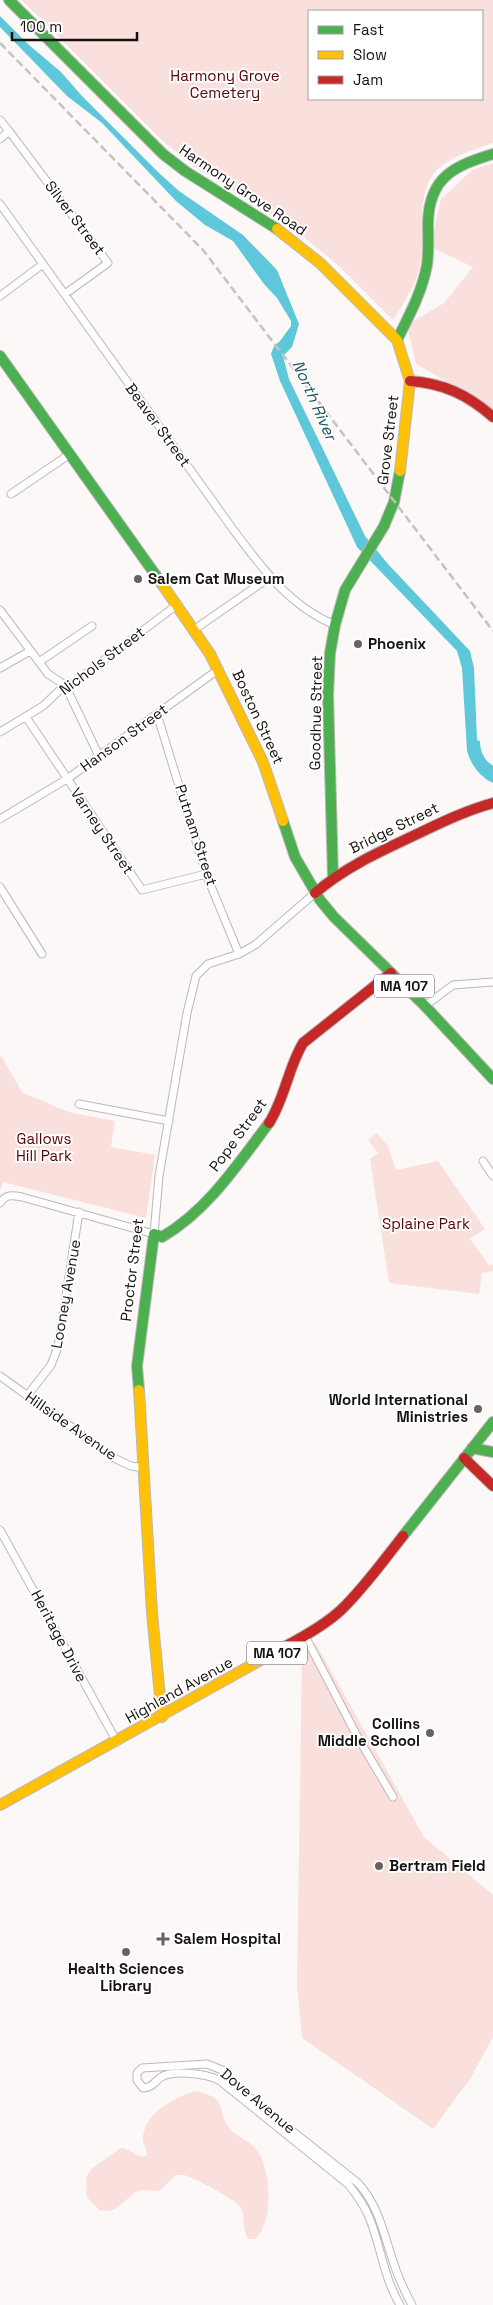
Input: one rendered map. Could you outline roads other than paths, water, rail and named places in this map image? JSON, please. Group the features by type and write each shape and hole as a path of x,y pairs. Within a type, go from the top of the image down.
{"street":[{"name":"Harmony Grove Road","path":"9,0 164,154 185,171 271,224 300,245 344,285 397,340"},
{"name":"Silver Street","path":"0,120 108,262 65,294"},
{"path":"0,139 9,131"},
{"path":"397,340 418,295 426,272 429,211 433,192 450,171 493,154"},
{"name":"Beaver Street","path":"0,204 241,540 270,577 300,606 335,626"},
{"path":"0,296 43,264"},
{"name":"Grove Street","path":"365,556 390,514 397,492 409,405 410,381 397,340"},
{"name":"Boston Street","path":"0,356 178,604 219,669 263,762 295,857 315,893 334,918 425,1006 493,1079"},
{"path":"410,381 428,381 458,390 476,401 493,417"},
{"path":"11,494 70,454"},
{"name":"Goodhue Street","path":"333,877 328,695 330,653 335,626 346,590 365,556"},
{"path":"194,629 270,577"},
{"name":"Nichols Street","path":"0,732 48,703 65,685 72,684 178,604"},
{"path":"0,610 48,674 65,685 99,756"},
{"path":"39,662 92,626"},
{"path":"0,668 30,651"},
{"name":"Hanson Street","path":"0,819 67,779 219,669"},
{"name":"Putnam Street","path":"157,714 206,874 239,954"},
{"name":"Varney Street","path":"26,717 142,890 206,874"},
{"name":"Bridge Street","path":"315,893 333,877 351,865 457,814 493,802"},
{"path":"0,887 42,954"},
{"name":"Proctor Street","path":"162,1717 152,1613 145,1468 137,1366 154,1234 155,1203 187,1013 196,976 208,964 239,954 255,945 315,893"},
{"name":"Pope Street","path":"154,1234 162,1236 188,1220 236,1166 278,1108 294,1058 303,1042 391,973"},
{"path":"425,1006 453,985 493,982"},
{"path":"79,1104 169,1121"},
{"path":"483,1161 493,1176"},
{"path":"2,1200 22,1197 154,1234"},
{"name":"Looney Avenue","path":"27,1396 48,1369 58,1347 79,1212"},
{"name":"Hillside Avenue","path":"0,1376 116,1459 131,1466 145,1468"},
{"name":"Highland Avenue","path":"0,1805 162,1717 305,1636 333,1617 354,1598 492,1425"},
{"path":"472,1448 493,1452"},
{"path":"464,1458 493,1486"},
{"name":"Heritage Drive","path":"0,1530 117,1742"},
{"path":"305,1636 357,1736 393,1796"},
{"name":"Dove Avenue","path":"400,2305 393,2294 380,2258 369,2217 361,2200 348,2184 219,2080 198,2074 166,2075 149,2088 143,2088 137,2080 137,2073 142,2068 207,2064 217,2066 234,2085 358,2183 377,2210 400,2281 412,2305"}],"water":[{"path":"0,16 29,45 61,72 82,96 159,173 179,191 243,235 277,270 299,324 292,347 283,356 289,379 365,536 388,564 470,651 474,668 477,740 480,741 485,758 493,766 493,783 477,770 467,751 462,668 457,651 357,547 280,381 271,354 274,346 291,326 291,321 277,298 264,284 233,241 205,225 176,201 102,123 67,96 0,27"}],"railway":[{"path":"0,43 203,250 493,631"}],"place":[{"name":"Salem Cat Museum","path":"138,579"},
{"name":"Phoenix","path":"358,644"},
{"name":"World International Ministries","path":"478,1409"},
{"name":"Collins Middle School","path":"430,1733"},
{"name":"Bertram Field","path":"379,1866"},
{"name":"Salem Hospital","path":"163,1939"},
{"name":"Health Sciences Library","path":"126,1952"}],"park label":[{"name":"Harmony Grove Cemetery","path":"225,84"},
{"name":"Gallows Hill Park","path":"44,1148"},
{"name":"Splaine Park","path":"426,1224"}],"water label":[{"name":"North River","path":"315,400"}]}
